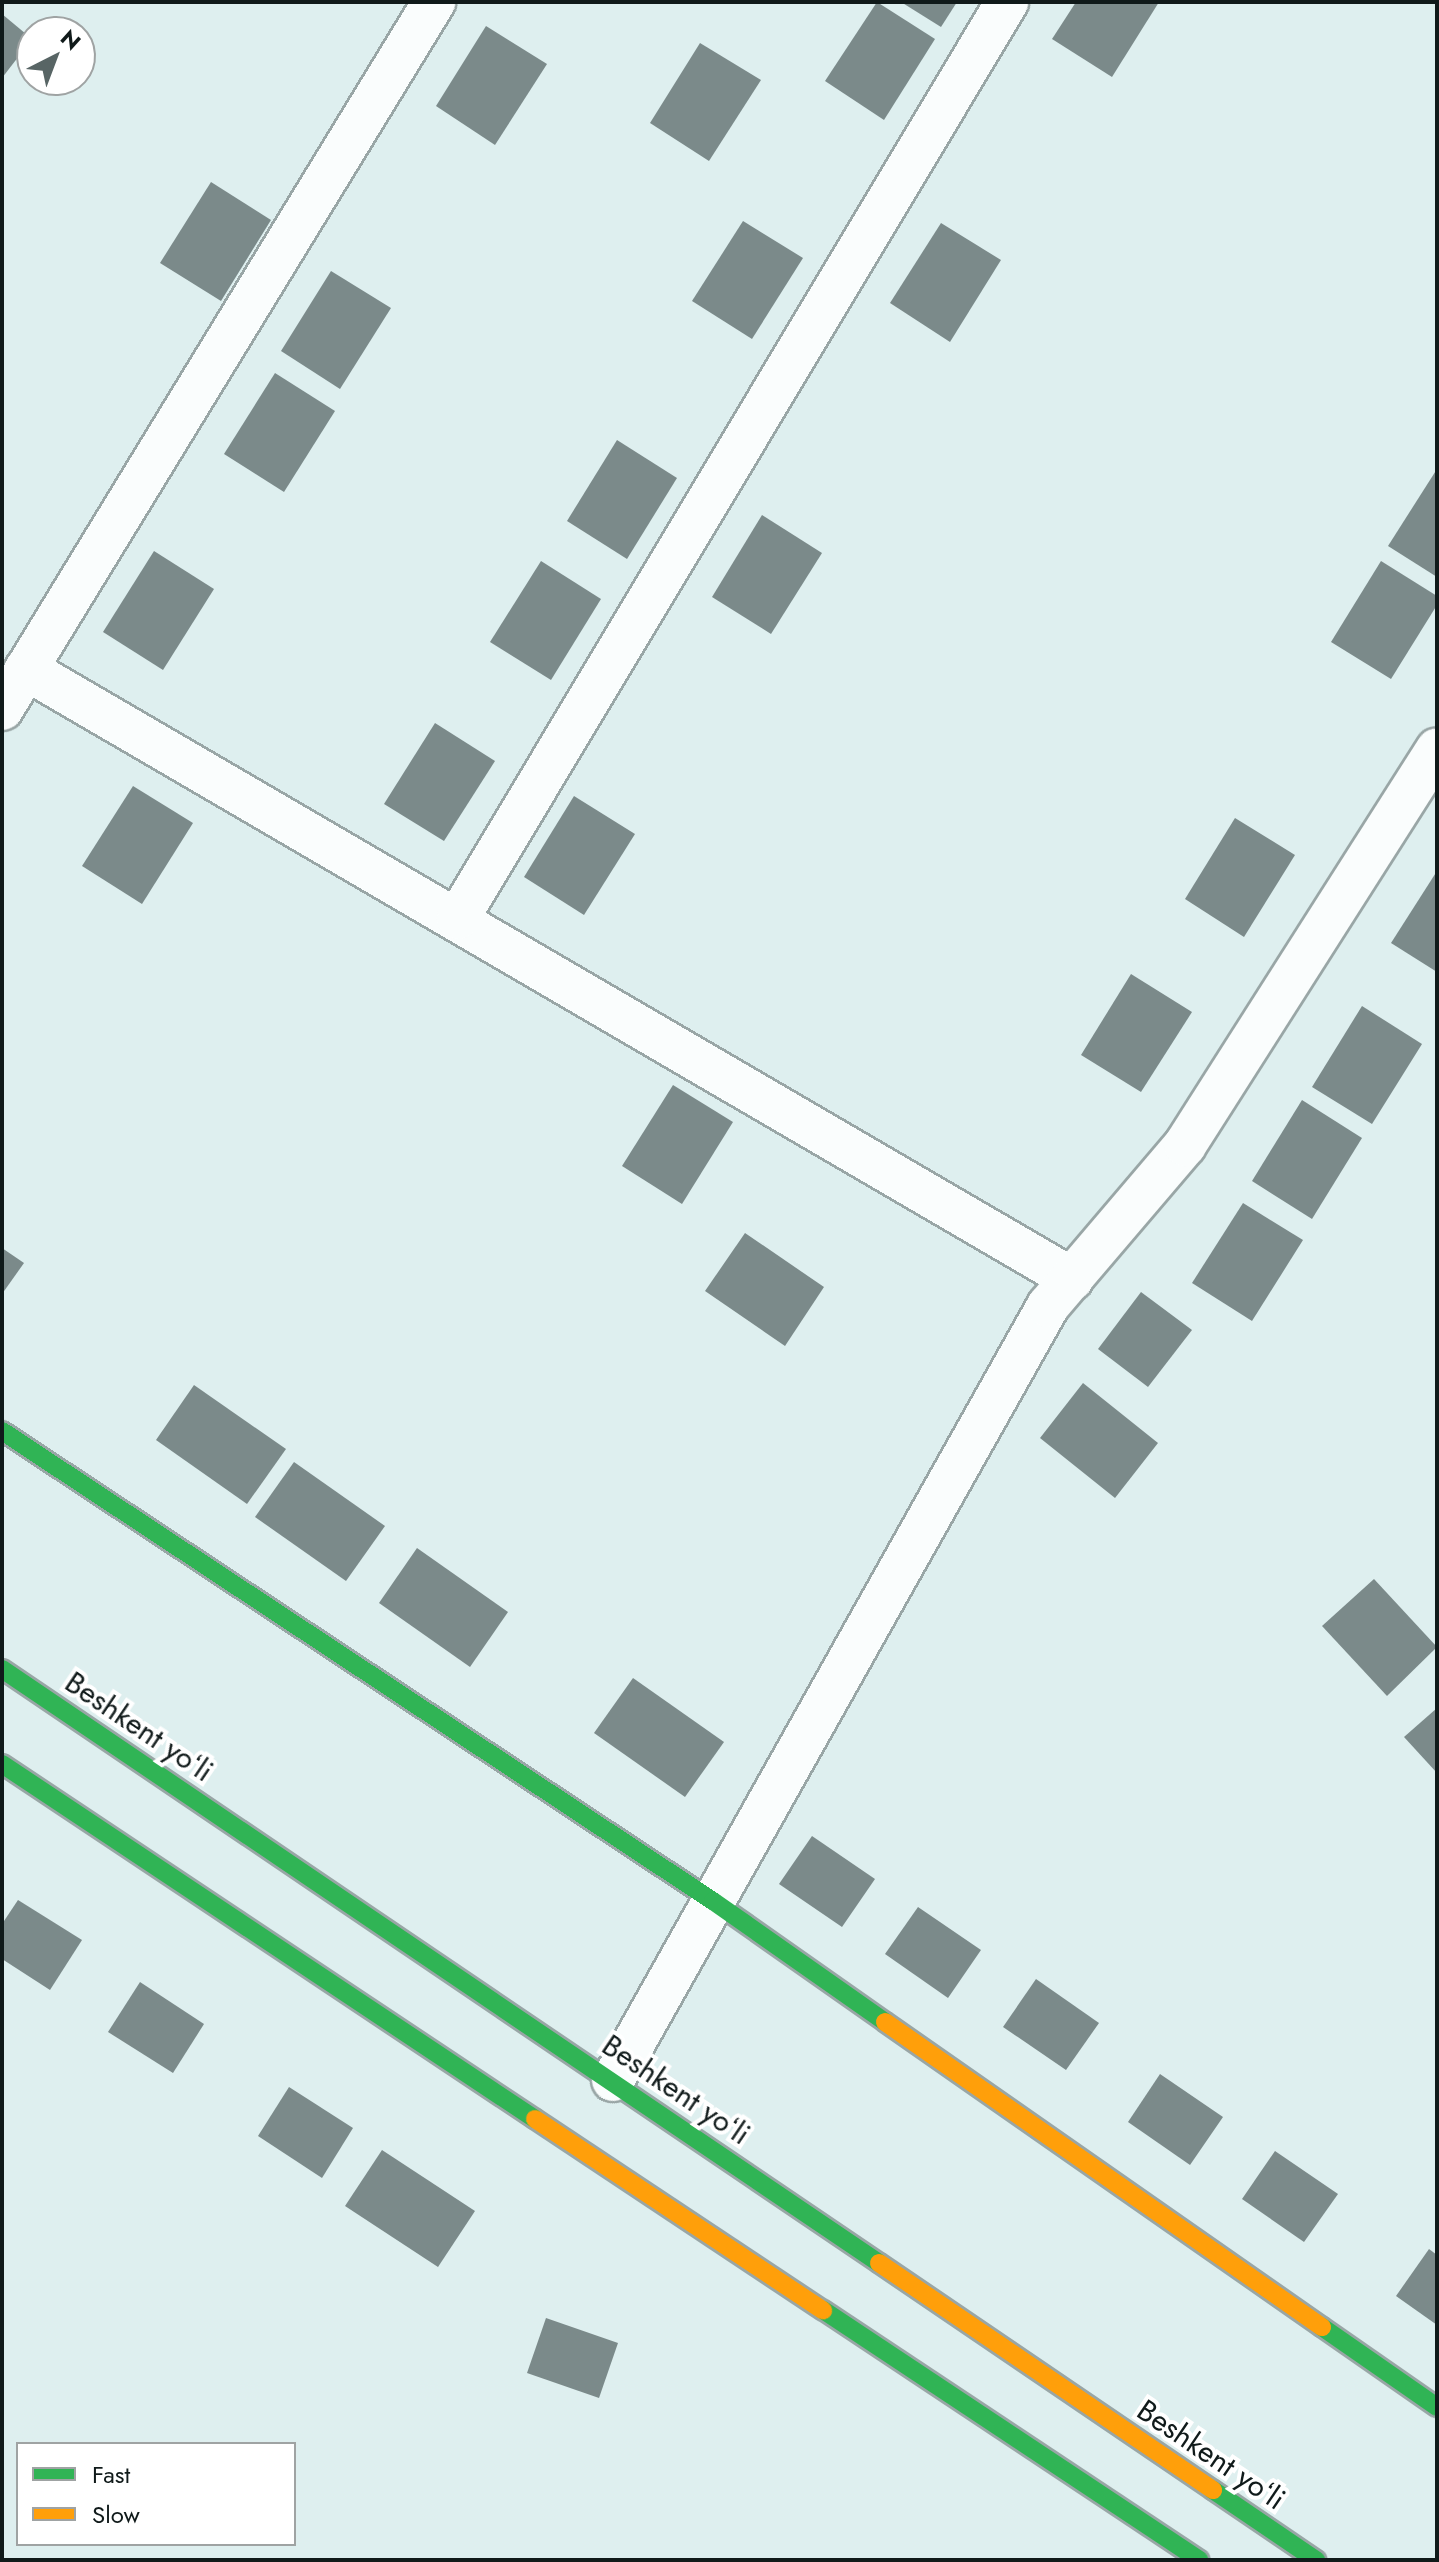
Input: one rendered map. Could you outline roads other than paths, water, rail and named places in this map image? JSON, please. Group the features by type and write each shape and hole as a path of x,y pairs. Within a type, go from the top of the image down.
{"main road":[{"path":"2,1431 713,1901 1437,2407"},
{"name":"Beshkent yoʻli","path":"2,1669 613,2080 1316,2560"},
{"path":"2,1764 1199,2560"}],"street":[{"path":"2,709 434,2"},
{"path":"458,918 1007,2"},
{"path":"26,669 458,918 1072,1279"},
{"path":"613,2080 1048,1306 1185,1145 1437,749"}]}
